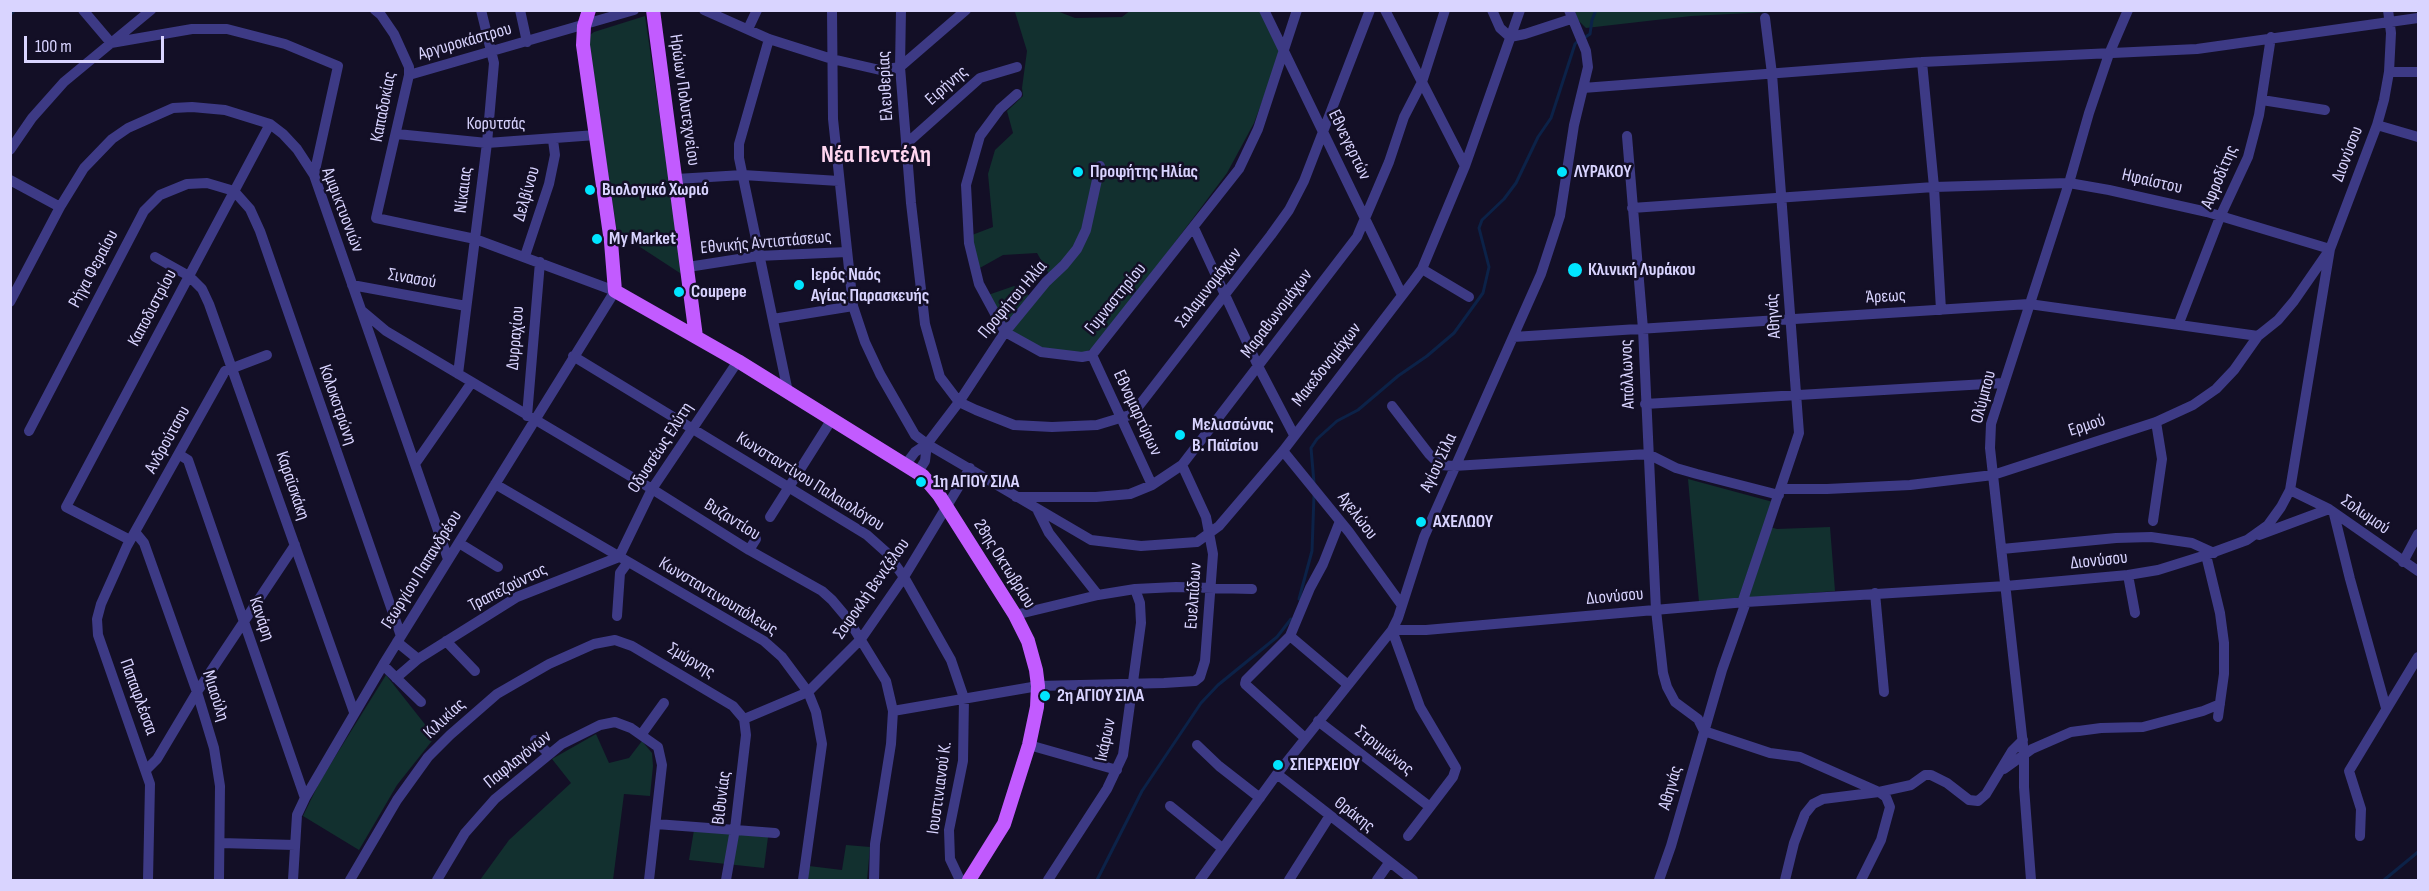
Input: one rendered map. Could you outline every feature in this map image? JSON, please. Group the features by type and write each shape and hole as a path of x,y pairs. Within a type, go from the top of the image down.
{"main road":[{"path":"589,10 584,26 583,45 611,242 615,291"},
{"name":"Ηρώων Πολυτεχνείου","path":"653,10 696,337"},
{"name":"28ης Οκτωβρίου","path":"615,291 738,361 918,472 929,481 946,506 1015,615 1033,655 1038,686 1037,707 1029,745 1008,815 969,880"},
{"path":"671,322 681,319 692,311"}],"street":[{"path":"83,10 111,43"},
{"path":"10,150 47,100 74,73 151,10"},
{"name":"Νίκαιας","path":"458,374 487,144 494,63 481,10"},
{"path":"520,10 527,42"},
{"name":"Αργυροκάστρου","path":"409,75 634,10"},
{"path":"748,29 757,10"},
{"name":"Μακεδονομάχων","path":"832,10 833,119 847,252 854,306 865,342 879,374 915,435 927,444 1091,540 1107,544 1141,546 1188,544 1197,542 1210,533 1283,451 1422,269 1465,166 1520,10"},
{"name":"Ελευθερίας","path":"901,10 900,67 925,324 940,377 959,402"},
{"path":"705,11 769,39 832,59 880,70 900,67 966,10"},
{"name":"Εθνεγερτών","path":"1264,10 1402,295"},
{"name":"Γυμναστηρίου","path":"1005,332 1041,352 1082,357 1092,355 1232,180 1247,154 1298,10"},
{"name":"Σαλαμινομάχων","path":"959,402 1014,425 1084,427 1120,419 1138,407 1289,210 1304,182 1370,10"},
{"path":"1385,10 1465,166"},
{"name":"Μαραθωνομάχων","path":"1015,497 1113,496 1142,490 1182,465 1357,237 1366,219 1404,117 1422,82 1445,10"},
{"path":"1492,10 1500,28 1510,37 1525,34 1570,14"},
{"name":"Ολύμπου","path":"2031,880 2023,740 1990,448 1991,424 2109,54 2128,10"},
{"name":"Καπαδοκίας","path":"381,12 401,48 409,67 409,75 397,134 375,218 475,239"},
{"name":"Αγίου Σίλα","path":"1200,880 1277,774 1392,630 1398,618 1424,537 1545,264 1560,216 1574,125 1588,67 1584,45 1570,14"},
{"path":"1583,88 1922,63 2197,49 2389,16 2418,18"},
{"name":"Διονύσου","path":"1392,630 1426,630 1744,602 2006,586 2128,575 2165,568 2247,540 2275,517 2290,490 2330,249 2377,125 2389,72 2389,16"},
{"name":"Αθηνάς","path":"1659,880 1722,670 1798,441 1782,196 1766,18"},
{"path":"111,43 192,29 227,29 267,38 338,66 314,176"},
{"name":"Αφροδίτης","path":"2179,323 2220,217 2248,157 2262,100 2271,38"},
{"path":"769,39 739,144 758,256 788,392"},
{"path":"1922,63 1934,187 1941,310"},
{"name":"Ειρήνης","path":"906,144 980,78 1017,67"},
{"path":"2389,72 2418,72"},
{"path":"1005,332 979,284 972,262 966,185 980,136 1000,110 1017,94"},
{"path":"2262,100 2325,110"},
{"name":"Αμφικτυονιών","path":"10,302 60,207 84,168 98,152 128,128 152,115 173,108 210,108 238,113 270,124 297,149 314,176 448,559"},
{"name":"Καποδιστρίου","path":"132,536 66,507 270,124"},
{"path":"2377,125 2418,137"},
{"name":"Κορυτσάς","path":"397,134 487,144 596,135"},
{"name":"Απόλλωνος","path":"1627,136 1643,330 1656,610 1663,673 1675,702 1698,719 1704,731"},
{"name":"Δελβίνου","path":"525,256 549,184 555,154 553,140"},
{"name":"Προφήτου Ηλία","path":"906,464 915,452 927,444 959,402 1005,332 1077,249 1086,230 1100,166"},
{"path":"676,179 743,175 838,181"},
{"path":"10,180 60,207"},
{"name":"Ρήγα Φεραίου","path":"29,431 144,211 160,195 187,184 207,183 234,191"},
{"name":"Ηφαίστου","path":"1632,208 1934,187 2069,183 2109,190 2220,217 2330,249"},
{"name":"Κολοκοτρώνη","path":"234,191 250,209 260,231 399,639"},
{"path":"1194,228 1258,366 1294,435"},
{"path":"475,239 615,291"},
{"name":"Ερμού","path":"1648,454 1676,468 1780,492 1910,485 1993,474 2156,422 2193,405 2216,389 2258,336 2278,320 2330,249"},
{"name":"Εθνικής Αντιστάσεως","path":"688,267 758,256 847,252"},
{"path":"155,257 189,276"},
{"name":"Δυρραχίου","path":"530,418 540,262"},
{"path":"1422,269 1469,297"},
{"name":"Καραϊσκάκη","path":"189,276 205,295 354,712"},
{"name":"Σινασού","path":"352,285 466,306"},
{"name":"Γεωργίου Παπανδρέου","path":"293,880 297,816 305,798 382,665 495,484 530,418 615,291"},
{"name":"Άρεως","path":"1514,337 2029,304 2179,323 2258,336"},
{"path":"773,319 854,306"},
{"name":"Βυζαντίου","path":"361,310 386,331 652,489 749,550 822,591 848,619 886,681 893,711 891,744 875,844 874,880"},
{"path":"232,368 267,355"},
{"name":"Εθνομαρτύρων","path":"1092,355 1152,485"},
{"name":"Κωνσταντίνου Παλαιολόγου","path":"573,356 879,544 904,577 951,660 964,698"},
{"name":"Οδυσσέως Ελύτη","path":"616,616 623,559 652,489 738,361"},
{"name":"Ανδρούτσου","path":"132,536 180,455 225,371 232,368"},
{"path":"415,464 472,382"},
{"path":"1645,404 2003,383"},
{"path":"1392,406 1440,465 1648,454"},
{"path":"770,517 832,419"},
{"path":"2154,522 2162,459 2156,422"},
{"name":"Προφήτου Ηλία","path":"918,472 925,461 927,444"},
{"name":"Αχελώου","path":"1283,451 1327,504 1401,604"},
{"name":"Κανάρη","path":"180,455 188,460 305,798"},
{"name":"Ευελπίδων","path":"1132,685 1195,681 1204,672 1213,554 1210,533 1199,500 1182,465"},
{"name":"Σοφοκλή Βενιζέλου","path":"744,719 808,693 861,639 904,577 970,468"},
{"name":"Κωνσταντινουπόλεως","path":"495,484 764,641 782,657 808,693 816,712 822,744 803,880"},
{"name":"Σολωμού","path":"2290,490 2332,511 2418,572"},
{"path":"1038,511 1049,533 1098,595"},
{"path":"2247,540 2332,511 2386,708"},
{"path":"1305,738 1245,684 1246,680 1290,636 1340,521"},
{"path":"2403,562 2418,534"},
{"name":"Μιαούλη","path":"132,536 144,543 197,692 216,758 220,786 219,880"},
{"name":"Παπαφλέσσα","path":"132,536 101,604 97,619 98,635 150,784 148,880"},
{"path":"2002,549 2116,538 2151,537 2192,543 2210,554 2224,643 2224,674 2218,717"},
{"path":"749,550 756,539"},
{"path":"459,543 498,567"},
{"path":"146,770 156,759 197,692 295,545"},
{"name":"Τραπεζούντος","path":"396,678 418,659 517,597 623,559"},
{"path":"2128,575 2135,614"},
{"path":"1015,615 1098,595 1135,589 1212,587 1252,589"},
{"name":"Ικάρων","path":"1048,880 1117,770 1123,755 1141,623 1140,603 1135,589"},
{"path":"1875,593 1884,692"},
{"path":"1392,630 1420,707 1453,762 1456,773 1408,836"},
{"path":"1290,636 1348,684"},
{"path":"399,639 418,659"},
{"name":"Σμύρνης","path":"615,640 650,656 733,706 744,719"},
{"name":"Κιλικίας","path":"350,880 397,800 428,757 450,735 496,694 549,664 594,644 615,640"},
{"path":"446,641 475,671"},
{"path":"2360,836 2361,809 2349,771 2418,657"},
{"path":"382,665 421,702"},
{"path":"893,711 1038,686 1132,685"},
{"name":"Ιουστινιανού Κ.","path":"960,880 950,859 948,838 963,761 964,698"},
{"path":"642,735 664,703"},
{"path":"2002,771 2024,754 2071,732 2094,728 2143,728 2220,704"},
{"name":"Βιθυνίας","path":"726,880 735,829 746,735 744,719"},
{"name":"Στρυμώνος","path":"1318,721 1430,807"},
{"name":"Παφλαγόνων","path":"437,880 465,833 495,799 561,744 600,725 615,722 642,735 658,747 662,765 649,880"},
{"path":"1704,731 1770,753 1800,758 1886,797 1890,807 1881,840 1861,880"},
{"path":"535,740 548,753"},
{"path":"1785,880 1794,843 1805,814 1813,804 1823,800 1879,792 1911,784 1920,777 1931,775 1947,783 1969,800 1978,801 2002,771 2012,751 2023,740"},
{"path":"1029,745 1117,770"},
{"path":"1197,745 1260,798"},
{"name":"Θράκης","path":"1277,774 1329,817 1413,880"},
{"path":"1170,806 1222,848"},
{"path":"1289,880 1329,817"},
{"path":"656,824 775,833"},
{"path":"220,843 295,845"},
{"path":"1377,880 1389,862"}],"green space":[{"path":"1131,10 1260,11 1281,51 1254,123 1227,173 1097,346 1085,352 1047,353 1011,333 988,295 1014,286 1030,296 1049,274 1037,253 1003,255 978,269 972,235 993,227 988,174 995,150 1013,133 1007,111 1023,96 1027,51 1015,12 1008,11 1057,11 1075,18 1122,17"},
{"path":"1575,10 1790,11 1691,16 1586,28 1577,19"},
{"path":"645,16 683,275 617,232 587,37 594,32"},
{"path":"1688,479 1773,502 1766,526 1777,529 1830,527 1835,591 1699,602"},
{"path":"386,675 435,737 397,785 359,850 303,816 320,781"},
{"path":"596,734 609,763 629,758 642,741 652,753 650,796 624,794 613,880 480,880 509,840 571,783 552,759"},
{"path":"694,830 768,837 764,868 689,860"},
{"path":"846,845 870,847 867,880 807,880 809,866 842,870"}],"waterway":[{"path":"10,15 15,10"},
{"path":"1584,38 1590,34 1596,10"},
{"path":"1314,483 1311,448 1317,439 1337,421 1358,410 1454,333 1483,293 1489,267 1479,228 1482,220 1504,199 1516,183 1538,137 1551,118 1575,44 1578,41"},
{"path":"1299,599 1312,551 1314,495"},
{"path":"1097,880 1142,791 1201,703 1218,685 1277,637 1291,619"},
{"path":"2384,880 2418,852"}],"place":[{"name":"Προφήτης Ηλίας","path":"1078,172"},
{"name":"ΛΥΡΑΚΟΥ","path":"1562,172"},
{"name":"Βιολογικό Χωριό","path":"590,190"},
{"name":"My Market","path":"597,239"},
{"name":"Κλινική Λυράκου","path":"1575,270"},
{"name":"Ιερός Ναός Αγίας Παρασκευής","path":"799,285"},
{"name":"Coupepe","path":"679,292"},
{"name":"Μελισσώνας B. Παϊσίου","path":"1180,435"},
{"name":"1η ΑΓΙΟΥ ΣΙΛΑ","path":"921,482"},
{"name":"ΑΧΕΛΩΟΥ","path":"1421,522"},
{"name":"2η ΑΓΙΟΥ ΣΙΛΑ","path":"1045,696"},
{"name":"ΣΠΕΡΧΕΙΟΥ","path":"1278,765"}],"district":[{"name":"Νέα Πεντέλη","path":"876,156"}]}
